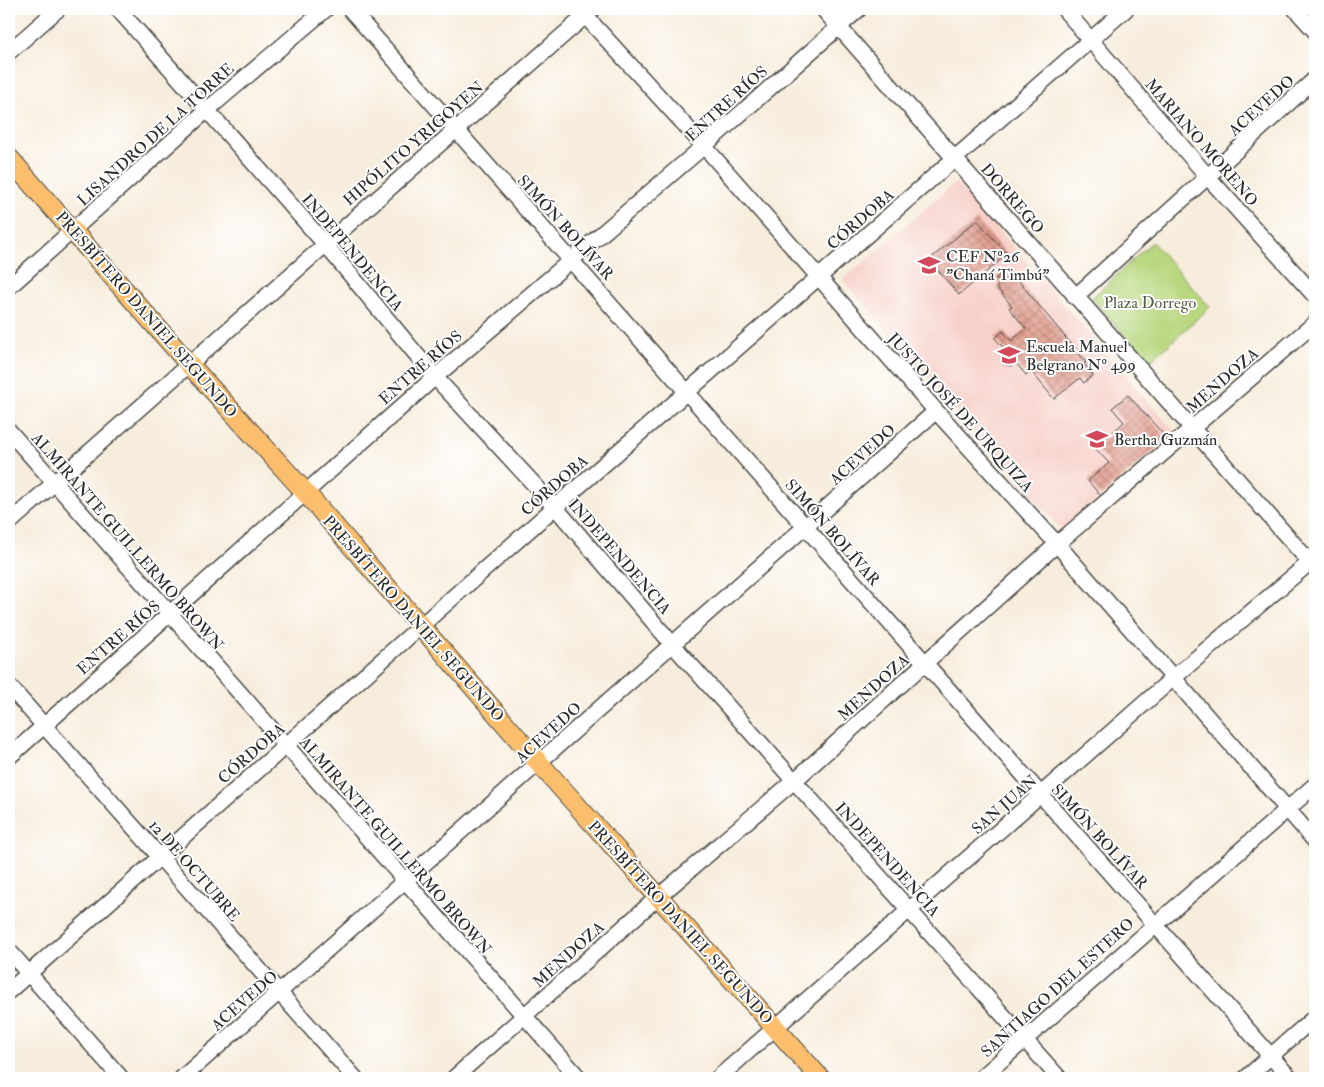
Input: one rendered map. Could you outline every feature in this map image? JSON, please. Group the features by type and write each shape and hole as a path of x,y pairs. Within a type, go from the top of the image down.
{"main road":[{"name":"PRESBÍTERO DANIEL SEGUNDO","path":"9,158 188,363 422,625 539,763 820,1078"}],"street":[{"path":"9,52 58,9"},
{"name":"INDEPENDENCIA","path":"118,9 325,244 435,377 555,507 673,644 1059,1078"},
{"name":"LISANDRO DE LA TORRE","path":"9,287 207,110 326,9"},
{"name":"SIMÓN BOLÍVAR","path":"350,9 688,392 924,665 1290,1078"},
{"name":"DORREGO","path":"823,9 1193,430 1314,562"},
{"name":"ENTRE RÍOS","path":"9,757 435,377 704,146 859,9"},
{"name":"MARIANO MORENO","path":"1064,9 1208,177 1315,296"},
{"name":"CÓRDOBA","path":"9,990 555,507 1126,9"},
{"path":"1295,9 1315,31"},
{"name":"HIPÓLITO YRIGOYEN","path":"9,523 586,11"},
{"name":"JUSTO JOSÉ DE URQUIZA","path":"586,11 818,278 1057,544 1172,679 1315,841"},
{"name":"ACEVEDO","path":"1075,297 1315,79"},
{"name":"MENDOZA","path":"454,1078 658,897 794,781 1057,544 1193,430 1315,323"},
{"name":"ACEVEDO","path":"182,1078 936,411"},
{"name":"ALMIRANTE GUILLERMO BROWN","path":"9,431 404,882 579,1078"},
{"name":"SAN JUAN","path":"718,1078 1172,679 1314,562"},
{"name":"12 DE OCTUBRE","path":"9,686 355,1078"},
{"name":"SANTIAGO DEL ESTERO","path":"982,1078 1315,785"},
{"path":"9,951 121,1078"},
{"path":"1246,1078 1315,1017"}],"shaded area":[{"path":"956,182 1175,432 1062,530 843,280"}],"green space":[{"name":"Plaza Dorrego","path":"1152,242 1210,307 1149,363 1092,298"}],"building":[{"path":"977,220 1007,254 959,295 929,260"},
{"path":"1004,271 1014,282 1017,279 1086,362 1084,364 1093,375 1084,383 1080,378 1054,399 1031,371 1026,375 1015,362 1011,366 1003,364 1001,356 1007,352 995,338 1003,331 1011,341 1026,329 1009,308 1012,306 996,287 1000,283 996,278"},
{"path":"1128,395 1163,434 1153,442 1158,447 1101,496 1088,481 1109,463 1095,448 1124,422 1112,408"}],"place":[{"name":"CEF Nº26 \"Chaná Timbú\"","path":"929,265"},
{"name":"Escuela Manuel Belgrano Nº 499","path":"1009,355"},
{"name":"Bertha Guzmán","path":"1097,439"}]}
